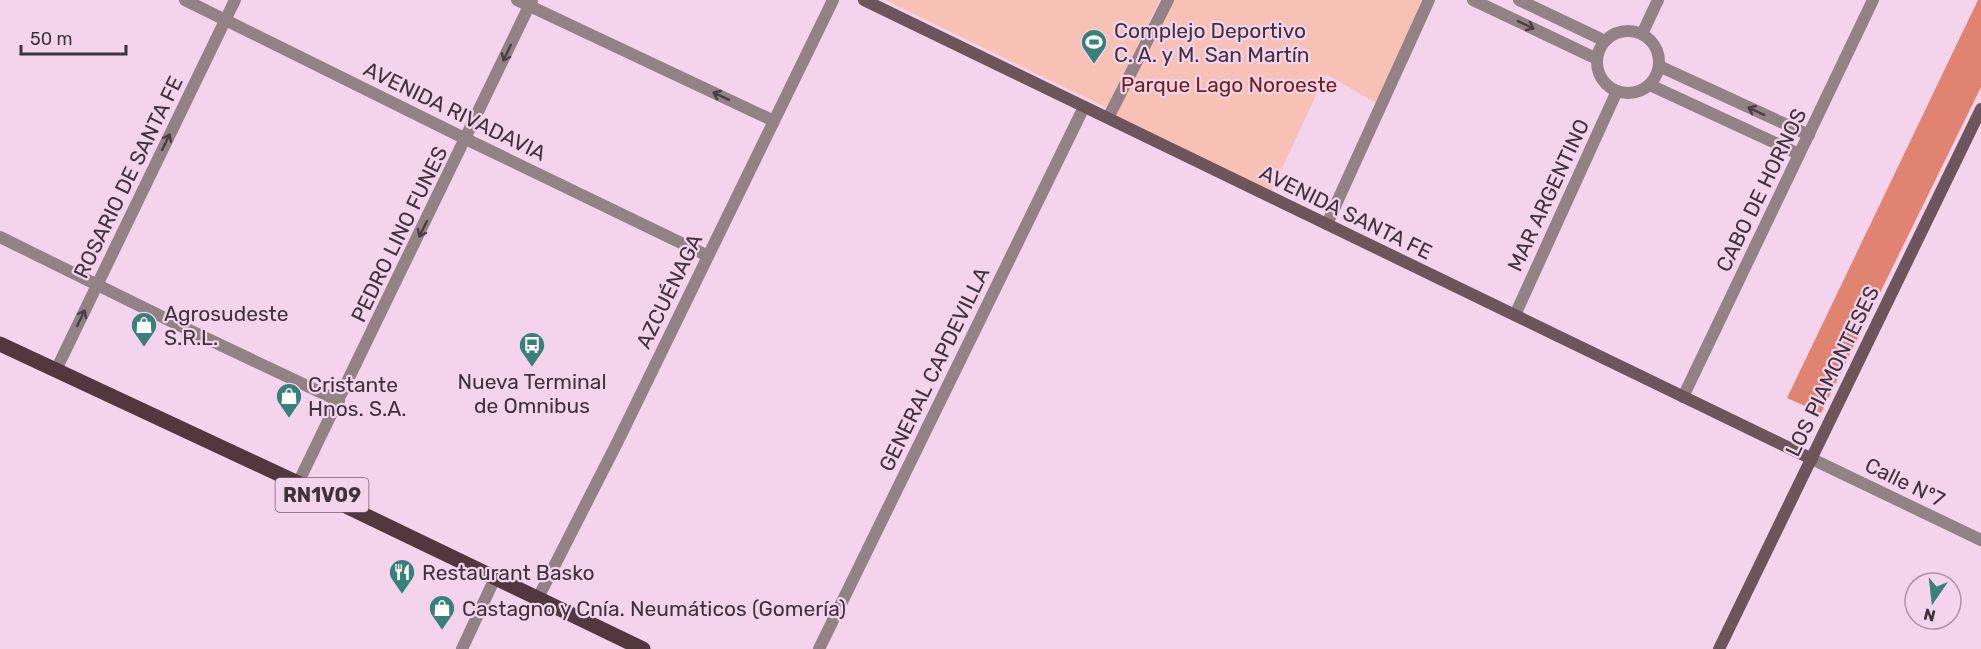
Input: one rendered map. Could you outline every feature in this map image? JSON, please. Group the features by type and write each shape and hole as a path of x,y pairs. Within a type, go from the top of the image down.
{"main road":[{"name":"RN1V09","path":"0,344 298,483 643,649"}],"street":[{"name":"AVENIDA RIVADAVIA","path":"185,0 708,256"},
{"name":"ROSARIO DE SANTA FE","path":"56,370 235,0"},
{"path":"518,0 531,3 774,121"},
{"name":"AZCUÉNAGA","path":"538,598 618,441 833,0"},
{"name":"AVENIDA SANTA FE","path":"864,0 1812,459"},
{"path":"1107,118 1168,0"},
{"path":"1327,224 1429,0"},
{"path":"1473,0 1597,59"},
{"path":"1519,0 1605,41"},
{"path":"1642,34 1658,0"},
{"name":"CABO DE HORNOS","path":"1683,397 1873,0"},
{"name":"PEDRO LINO FUNES","path":"298,483 531,3"},
{"path":"1632,31 1650,39 1659,56 1659,66 1650,85 1635,93 1617,91 1604,82 1597,59 1605,41 1613,35 1632,31"},
{"path":"1659,66 1809,135"},
{"path":"1650,85 1799,154"},
{"name":"MAR ARGENTINO","path":"1515,315 1617,91"},
{"name":"GENERAL CAPDEVILLA","path":"819,649 1084,107"},
{"name":"LOS PIAMONTESES","path":"1719,649 1981,110"},
{"path":"0,237 339,401"},
{"name":"Calle Nº7","path":"1812,459 1981,540"},
{"path":"462,649 495,579"}],"green space":[{"name":"Complejo Deportivo C. A. y M. San Martín","path":"885,0 1160,0 1107,108"},
{"name":"Parque Lago Noroeste","path":"1168,0 1429,0 1381,106 1326,74 1269,196 1108,118"}],"shaded area":[{"path":"1978,0 1981,0 1981,87 1821,413 1787,398"}],"place":[{"name":"Complejo Deportivo C. A. y M. San Martín","path":"1094,65"},
{"name":"Agrosudeste S.R.L.","path":"144,348"},
{"name":"Nueva Terminal de Omnibus","path":"532,368"},
{"name":"Cristante Hnos. S.A.","path":"289,419"},
{"name":"Restaurant Basko","path":"402,595"},
{"name":"Castagno y Cnía. Neumáticos (Gomería)","path":"442,631"}]}
